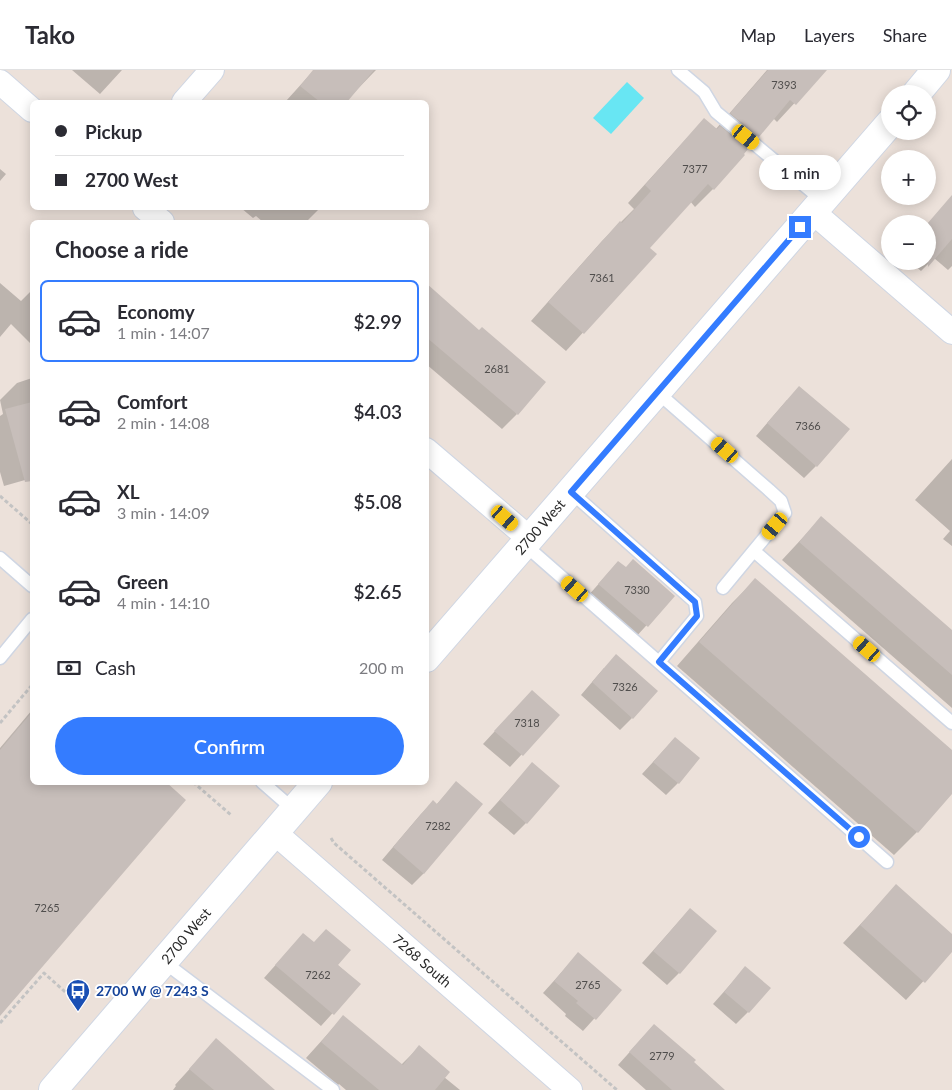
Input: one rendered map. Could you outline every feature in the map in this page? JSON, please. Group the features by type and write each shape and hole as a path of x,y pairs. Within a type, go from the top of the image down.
{"main road":[{"path":"924,85 936,70"},
{"name":"2700 West","path":"429,655 881,134"},
{"name":"2700 West","path":"53,1090 315,785"}],"street":[{"path":"186,100 212,70"},
{"path":"0,82 30,108"},
{"path":"818,207 952,332"},
{"path":"147,210 160,220"},
{"path":"429,453 527,542"},
{"name":"7268 South","path":"274,832 570,1090"}],"lane":[{"path":"678,70 704,92 716,112 818,207"},
{"path":"658,392 781,501 785,513 723,588"},
{"path":"571,492 695,602 697,616 659,662"},
{"path":"527,542 659,662 887,862"},
{"path":"754,551 952,722"},
{"path":"0,558 30,584"},
{"path":"0,658 30,621"},
{"path":"265,785 294,810"},
{"path":"164,962 333,1090"}],"path":[{"path":"0,496 30,522"},
{"path":"0,723 30,687"},
{"path":"197,785 231,815"},
{"path":"331,838 334,843 617,1090"},
{"path":"0,1022 44,973 72,998"}],"water":[{"path":"627,82 644,98 611,134 593,118"}],"building":[{"path":"313,70 374,70 349,100 318,100 300,86"},
{"path":"768,70 827,70 796,105 790,100 759,137 730,113"},
{"path":"704,118 717,129 720,126 748,149 745,155 714,190 708,184 650,248 657,254 584,334 548,302 620,221 622,223 651,191 645,185"},
{"path":"952,195 952,239 936,258 936,215"},
{"path":"429,286 479,330 482,327 546,382 518,415 429,340"},
{"path":"799,386 850,429 817,467 767,423"},
{"path":"30,403 30,481 25,482 5,409"},
{"path":"821,516 952,630 952,675 799,542"},
{"path":"633,559 675,596 648,627 598,584 618,561 626,567"},
{"path":"755,578 952,750 952,794 918,833 699,642"},
{"path":"616,654 658,691 633,719 592,682"},
{"path":"532,690 560,715 523,756 494,731"},
{"path":"30,714 30,785 169,785 186,800 0,1016 0,750"},
{"path":"675,737 700,758 679,784 653,762"},
{"path":"532,762 560,786 527,824 500,800"},
{"path":"456,781 483,804 424,874 393,847 433,800 437,804"},
{"path":"896,884 952,934 952,952 925,983 860,925"},
{"path":"690,908 717,931 680,974 653,951"},
{"path":"326,929 351,950 338,965 361,984 334,1015 275,965 303,933 314,942"},
{"path":"578,952 622,990 596,1020 576,1003 578,1001 554,981"},
{"path":"745,966 771,988 749,1013 724,992"},
{"path":"343,1015 403,1065 419,1045 450,1072 435,1090 379,1090 321,1042"},
{"path":"654,1024 696,1060 694,1062 725,1090 672,1090 629,1052"},
{"path":"216,1038 275,1090 214,1090 189,1069"}],"place":[{"name":"2700 W @ 7243 S","path":"78,1012"}],"route":[{"path":"800,227 571,492 695,602 697,616 659,662 859,837"}]}
